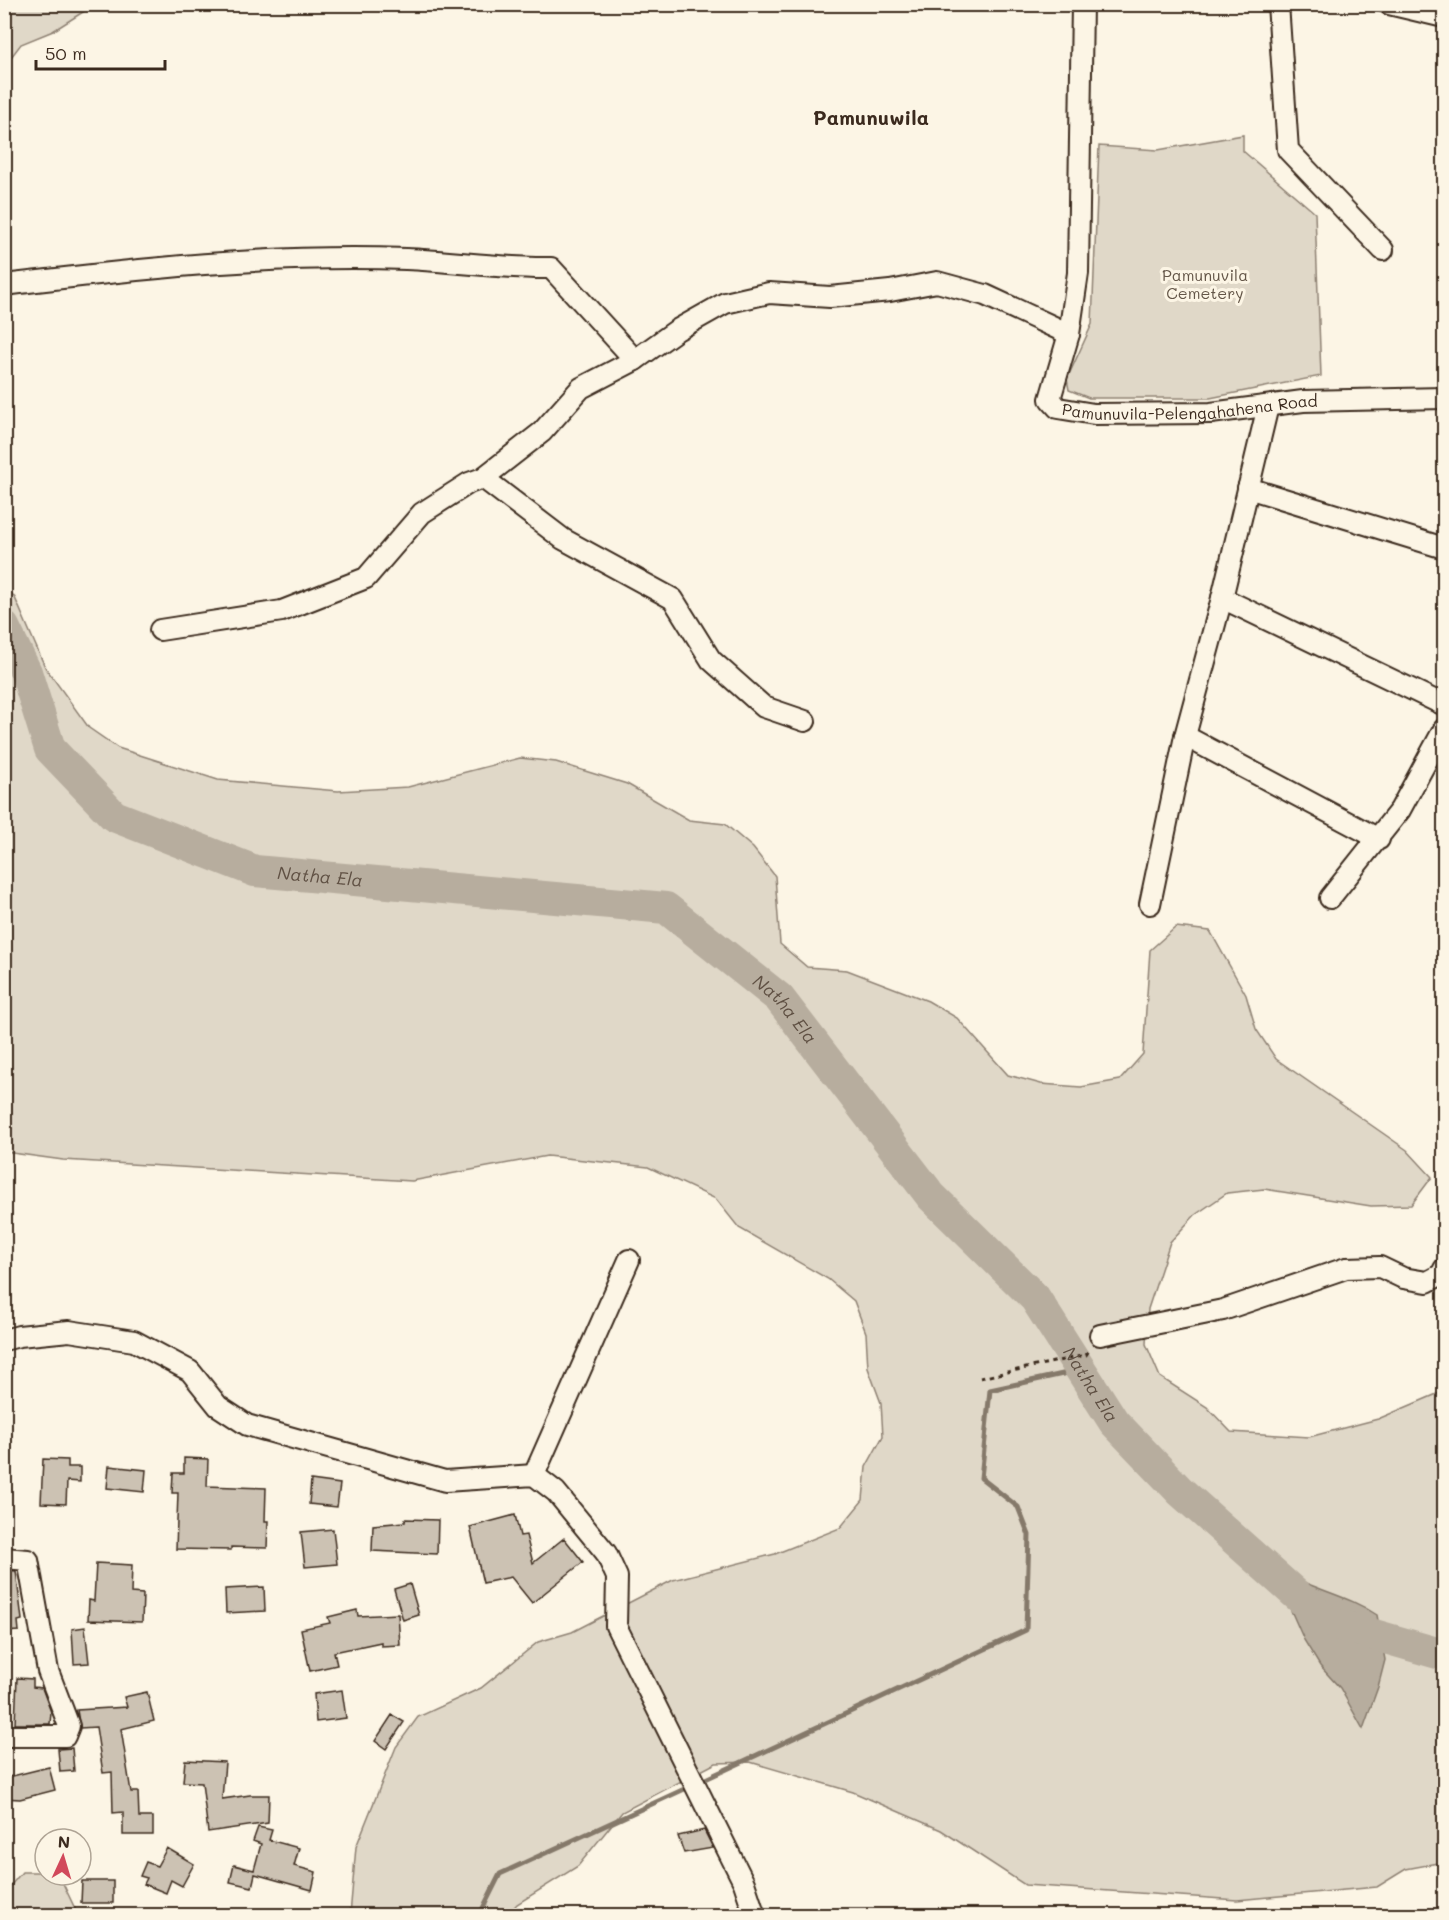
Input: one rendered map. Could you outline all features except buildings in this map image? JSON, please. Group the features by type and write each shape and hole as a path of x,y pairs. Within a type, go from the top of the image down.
{"street":[{"name":"Pamunuvila-Pelengahahena Road","path":"1082,4 1078,273 1069,334 1050,399 1058,408 1094,414 1199,413 1303,401 1444,398"},
{"path":"1278,4 1288,150 1383,250"},
{"path":"1389,4 1444,17"},
{"path":"4,285 126,270 266,260 405,259 551,268 635,360"},
{"path":"160,630 282,611 366,578 422,513 469,483 483,478 542,432 581,388 635,360 677,330 725,303 769,293 830,297 890,291 937,282 985,295 1069,334"},
{"path":"1150,904 1185,736 1222,598 1268,406"},
{"path":"483,478 562,539 673,599 711,660 764,706 805,721"},
{"path":"1248,488 1444,548"},
{"path":"1222,598 1444,705"},
{"path":"1330,898 1400,810 1444,729"},
{"path":"1185,736 1378,839"},
{"path":"534,1475 629,1260"},
{"path":"1100,1335 1223,1310 1346,1268 1380,1267 1403,1278 1427,1282 1442,1275 1444,1269"},
{"path":"4,1340 19,1336 69,1331 134,1341 190,1371 218,1406 247,1425 445,1481 534,1475 556,1492 606,1553 617,1577 616,1626 744,1883 755,1916"},
{"path":"4,1558 28,1560 48,1671 69,1726 65,1736 4,1736"}],"path":[{"path":"980,1378 1086,1354"}],"green space":[{"path":"5,4 94,5 53,31 21,44 5,65"},
{"name":"Pamunuvila Cemetery","path":"1243,135 1243,151 1315,213 1321,376 1210,398 1089,398 1069,390 1067,379 1092,324 1099,146 1158,150"},
{"path":"4,584 15,598 45,667 89,728 118,748 218,780 338,791 408,787 520,758 556,762 627,784 689,820 725,824 753,848 775,876 780,944 807,967 847,970 928,1001 957,1018 1008,1075 1041,1084 1081,1087 1120,1080 1143,1054 1150,950 1176,927 1210,931 1246,995 1256,1029 1276,1059 1407,1150 1432,1177 1411,1205 1371,1206 1264,1189 1227,1193 1195,1215 1170,1242 1148,1309 1146,1344 1160,1377 1207,1407 1231,1432 1309,1437 1378,1419 1444,1391 1444,1862 1406,1869 1377,1887 1237,1900 1025,1885 941,1830 853,1792 750,1762 716,1763 622,1812 578,1866 517,1904 507,1915 350,1915 356,1847 396,1747 418,1717 481,1688 538,1642 572,1632 673,1580 775,1554 840,1528 863,1500 866,1467 883,1436 881,1403 868,1368 866,1333 854,1301 828,1279 739,1228 716,1199 648,1167 547,1156 412,1181 63,1160 5,1152"},
{"path":"22,1872 33,1872 33,1887 65,1887 78,1915 5,1915 5,1892"}],"shaded area":[{"path":"1274,1566 1304,1582 1352,1601 1377,1615 1385,1660 1363,1729 1340,1688 1320,1666 1304,1640 1289,1606 1276,1585"}],"waterway":[{"name":"Natha Ela","path":"4,627 26,672 50,749 114,816 255,871 666,908 779,998 931,1196 1035,1298 1114,1422 1180,1491 1326,1621 1444,1655"},
{"path":"699,1782 1026,1630 1029,1535 1018,1507 981,1478 990,1390 1081,1370"},
{"path":"479,1916 500,1874 691,1786"}],"district":[{"name":"Pamunuwila","path":"871,118"}]}
